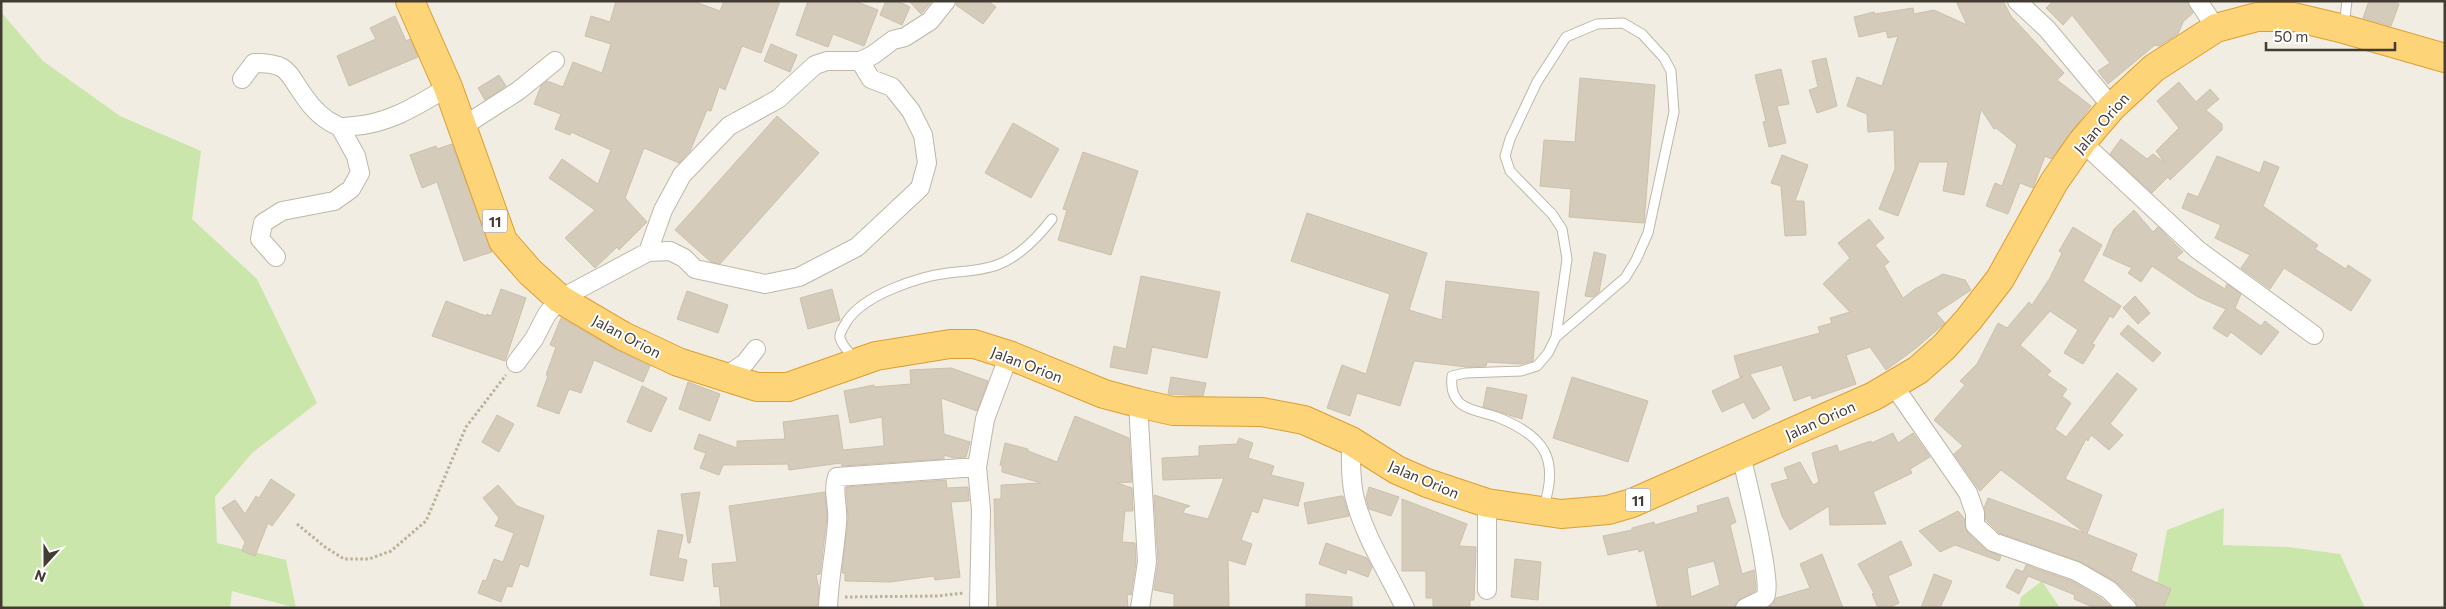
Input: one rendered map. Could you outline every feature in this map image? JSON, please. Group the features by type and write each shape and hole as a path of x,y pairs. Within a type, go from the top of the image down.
{"highway":[{"name":"Jalan Orion","path":"410,1 448,87 503,241 530,272 560,300 623,336 678,362 757,387 788,387 876,356 950,344 974,344 1009,355 1104,394 1138,403 1173,410 1262,412 1304,420 1350,441 1397,470 1427,483 1487,503 1561,514 1608,510 1622,506 1894,386 1918,370 1944,347 1970,319 2000,279 2054,182 2082,142 2112,106 2154,68 2216,28 2257,17 2294,17 2344,29 2445,58"}],"street":[{"path":"648,252 663,210 682,176 729,126 778,99 815,65 827,61 860,61 874,55 893,40 905,36 930,21 946,1"},
{"path":"2017,1 2047,29 2112,106"},
{"path":"2198,1 2216,28"},
{"path":"462,127 518,91 555,61"},
{"path":"516,363 534,339 547,314 560,300 648,252 670,251 684,258 695,269 765,284 799,277 857,247 920,188 926,163 923,135 911,111 892,87 871,79 860,61"},
{"path":"242,79 254,63 273,63 286,69 320,115 340,127 356,156 360,173 351,188 334,201 282,211 263,223 260,239 276,257"},
{"path":"340,127 369,125 411,110 448,87"},
{"path":"2082,142 2198,250 2314,335"},
{"path":"724,377 745,364 756,348"},
{"path":"979,600 981,510 977,467 985,418 1009,355"},
{"path":"1894,386 1968,493 1974,513 1974,525 1981,532 1992,542 2076,571 2109,590 2127,608"},
{"path":"1138,403 1147,562 1140,608"},
{"path":"1350,441 1351,478 1355,499 1370,542 1405,608"},
{"path":"1741,455 1766,572 1767,593 1765,597 1745,608"},
{"path":"829,603 829,579 838,521 834,486 837,477 977,467"},
{"path":"1487,503 1487,590"}],"lane":[{"path":"2344,29 2347,1"},
{"path":"1542,512 1550,488 1549,460 1546,452 1529,434 1498,417 1463,405 1451,390 1452,376 1465,373 1521,371 1537,366 1548,353 1556,337 1566,259 1562,229 1552,214 1510,171 1505,156 1512,133 1537,82 1566,37 1597,24 1623,23 1648,40 1664,58 1671,71 1674,112 1648,233 1625,278 1556,337"},
{"path":"857,363 840,337 840,332 855,311 877,296 919,280 946,273 979,270 1002,263 1039,235 1052,219"}],"path":[{"path":"297,524 325,547 344,559 369,559 391,551 426,521 466,427 516,363"},
{"path":"829,603 937,596 979,600"}],"green space":[{"path":"1,12 43,61 120,116 201,151 192,219 257,279 317,403 252,453 215,497 217,543 286,560 296,608 232,591 230,608 1,608"},
{"path":"2224,508 2223,545 2288,547 2340,554 2365,608 2165,608 2157,585 2167,530"},
{"path":"2042,581 2060,608 2019,608 2021,597"}],"building":[{"path":"616,1 693,1 720,11 724,1 780,1 761,53 742,46 725,90 719,87 711,111 707,110 690,151 679,163 644,148 625,198 647,222 619,250 617,247 595,268 565,238 595,210 549,178 562,159 598,184 611,150 571,132 570,135 555,129 561,114 534,104 541,86 547,81 563,87 573,62 602,73 611,44 585,36 591,16 610,22"},
{"path":"808,1 855,1 878,10 864,46 833,34 828,47 796,35"},
{"path":"886,1 898,1 910,7 902,25 880,15"},
{"path":"909,1 932,1 921,14"},
{"path":"956,1 988,1 996,7 983,24 956,5"},
{"path":"1956,1 2003,1 2011,16 2064,73 2057,80 2091,106 2051,159 2045,156 2033,188 2020,183 2008,214 1986,206 1995,183 2002,186 2017,145 1996,128 1994,129 1981,109 1964,195 1943,191 1948,162 1919,162 1898,216 1879,209 1895,169 1894,130 1868,132 1867,114 1847,106 1857,77 1882,86 1898,36 1888,38 1886,31 1859,37 1854,17 1874,12 1875,14 1913,8 1914,14 1934,10 1967,25"},
{"path":"2053,1 2187,1 2193,13 2183,22 2178,34 2159,46 2155,45 2108,84 2098,71 2110,63 2072,15 2063,25 2046,8"},
{"path":"2369,1 2391,1 2399,4 2391,26 2363,18"},
{"path":"395,16 406,41 410,39 418,57 349,86 337,56 376,39 370,28"},
{"path":"771,44 797,55 790,72 764,61"},
{"path":"1826,58 1837,106 1817,113 1809,90 1818,87 1812,61"},
{"path":"1781,69 1789,104 1777,106 1786,143 1769,147 1763,122 1766,121 1755,75"},
{"path":"499,75 506,86 485,100 478,88"},
{"path":"1580,78 1655,85 1644,223 1569,217 1571,189 1540,186 1544,140 1575,142"},
{"path":"2179,82 2196,102 2210,89 2219,99 2206,110 2222,124 2222,130 2170,180 2168,177 2152,193 2110,154 2121,139 2147,159 2153,154 2165,163 2156,151 2179,128 2157,101"},
{"path":"777,116 819,153 720,264 711,262 675,230"},
{"path":"1013,123 1059,149 1031,198 985,173"},
{"path":"452,144 492,252 464,261 437,182 422,188 410,155 436,146 437,149"},
{"path":"1083,152 1138,171 1111,255 1058,240 1067,210 1063,209"},
{"path":"1782,155 1808,165 1795,201 1804,201 1806,235 1785,236 1781,186 1771,183"},
{"path":"2217,156 2260,173 2264,161 2279,167 2263,206 2318,245 2315,249 2346,269 2348,265 2371,280 2351,311 2284,268 2270,289 2241,268 2250,255 2215,238 2221,225 2182,208 2188,193 2198,197"},
{"path":"2134,210 2153,232 2158,227 2183,252 2176,258 2225,289 2227,284 2241,294 2235,308 2261,326 2265,321 2279,332 2261,355 2231,332 2227,337 2213,328 2226,309 2198,297 2152,266 2141,282 2128,273 2132,268 2103,255 2114,229"},
{"path":"1307,213 1427,253 1409,310 1442,320 1446,281 1539,292 1533,361 1521,364 1487,362 1486,366 1467,367 1414,361 1400,406 1357,393 1350,416 1327,408 1342,365 1366,374 1390,294 1291,261"},
{"path":"1869,219 1884,238 1875,245 1889,262 1884,266 1903,298 1915,289 1943,274 1965,280 1971,290 1936,313 1945,323 1915,349 1886,370 1870,347 1846,355 1856,384 1812,399 1811,395 1794,401 1782,365 1750,374 1770,409 1753,419 1744,402 1722,412 1712,391 1744,376 1740,377 1734,356 1820,333 1818,327 1832,323 1830,318 1850,312 1823,284 1850,258 1838,243"},
{"path":"2073,227 2102,245 2083,281 2121,306 2113,318 2110,316 2092,344 2095,345 2083,364 2064,353 2078,330 2050,311 2020,345 2051,371 2047,375 2067,389 2062,396 2071,403 2055,429 2066,437 2117,373 2137,389 2110,424 2123,435 2109,450 2091,435 2088,441 2086,439 2065,479 2102,495 2087,534 2137,554 2131,571 2171,589 2163,608 2137,607 2135,600 2116,582 2081,562 1999,533 1986,520 1984,508 1988,498 2085,533 2001,470 1980,491 1954,454 1963,446 1934,420 1965,385 1960,381 1977,364 1998,323 2007,328 2029,302 2032,305 2050,278 2062,253 2059,251"},
{"path":"1594,252 1606,255 1599,292 1593,297 1585,296"},
{"path":"1141,276 1220,292 1207,358 1152,347 1147,374 1110,367 1114,346 1126,349"},
{"path":"501,289 526,298 505,361 432,336 446,301 486,316 487,314 491,316"},
{"path":"832,289 840,320 808,329 800,298"},
{"path":"687,291 728,305 718,333 677,319"},
{"path":"2135,296 2150,313 2138,324 2123,308"},
{"path":"561,318 615,349 650,366 643,382 594,360 581,393 569,389 559,414 537,406 556,347 550,345"},
{"path":"2128,325 2161,353 2153,362 2120,334"},
{"path":"951,368 988,381 977,411 941,398 944,434 970,442 966,457 954,458 944,455 944,459 842,466 841,463 789,470 788,464 723,465 719,475 700,468 706,453 694,449 699,434 737,448 737,441 785,439 783,422 838,415 843,450 884,446 882,417 850,423 844,391 874,385 874,387 911,384 910,370"},
{"path":"1171,377 1206,383 1203,396 1168,394"},
{"path":"1572,377 1648,401 1628,462 1553,438"},
{"path":"688,382 720,394 710,421 679,409"},
{"path":"642,386 667,398 651,432 627,422"},
{"path":"1487,387 1527,395 1522,419 1483,407"},
{"path":"497,415 514,424 499,452 482,442"},
{"path":"1075,416 1129,438 1132,482 1117,483 1132,488 1133,511 1125,511 1122,542 1135,543 1136,562 1131,595 1127,594 1128,608 997,608 994,499 1001,499 1001,485 1041,483 1002,472 1002,465 1000,465 1005,443 1028,449 1028,451 1057,462"},
{"path":"1893,433 1898,443 1913,433 1930,457 1910,469 1912,473 1873,492 1886,524 1830,525 1829,506 1790,530 1782,516 1771,484 1788,479 1784,468 1800,462 1813,485 1819,482 1812,453 1837,445 1839,452 1871,441 1872,443"},
{"path":"1239,438 1253,443 1248,458 1274,466 1271,475 1304,483 1298,506 1263,498 1258,513 1252,511 1241,540 1252,544 1245,565 1228,560 1229,608 1174,608 1174,594 1154,590 1158,562 1154,495 1190,506 1185,508 1183,513 1208,519 1224,478 1163,480 1162,458 1199,456 1199,446 1237,444"},
{"path":"271,479 295,495 272,526 268,523 255,556 242,551 245,542 222,508 235,500 245,514 256,496 259,498"},
{"path":"946,480 947,488 968,487 969,501 951,502 960,577 935,580 934,576 890,582 845,581 845,573 842,573 848,518 846,487"},
{"path":"498,485 517,506 544,516 528,567 520,564 512,587 507,586 501,602 478,593 483,580 486,581 494,559 503,562 514,533 495,526 499,518 483,498"},
{"path":"1369,487 1399,497 1391,516 1369,509 1366,498"},
{"path":"700,492 690,543 688,543 681,494"},
{"path":"825,492 827,517 820,574 816,575 819,589 817,608 721,608 719,586 714,587 712,564 737,562 729,506"},
{"path":"1343,496 1349,516 1308,524 1304,503"},
{"path":"1728,497 1736,522 1730,525 1742,574 1754,570 1755,591 1737,602 1734,608 1658,608 1644,550 1639,552 1638,549 1608,555 1603,536 1632,530 1632,528 1654,522 1655,525 1698,512 1697,506","holes":["1714,561 1720,585 1691,597 1687,568"]},
{"path":"1402,499 1467,524 1459,546 1476,547 1474,600 1470,600 1470,608 1433,608 1433,598 1426,598 1426,571 1402,571"},
{"path":"1958,511 1964,518 1967,532 1986,550 2001,556 1999,561 1955,545 1940,552 1919,531"},
{"path":"658,530 683,535 678,558 687,560 683,581 650,575"},
{"path":"1901,541 1912,565 1888,576 1899,603 1888,608 1878,608 1872,594 1874,593 1858,564"},
{"path":"1326,543 1367,558 1372,567 1368,577 1347,569 1346,574 1319,564"},
{"path":"1822,554 1843,608 1769,608 1776,598 1810,588 1800,564"},
{"path":"1515,559 1541,562 1538,600 1511,597"},
{"path":"2026,565 2072,581 2102,599 2111,607 2095,608 2074,599 2075,595 2028,576 2019,594 2006,587 2016,569 2023,572"},
{"path":"1934,574 1952,581 1940,608 1921,608"},
{"path":"1306,594 1352,597 1352,608 1306,608"}]}
